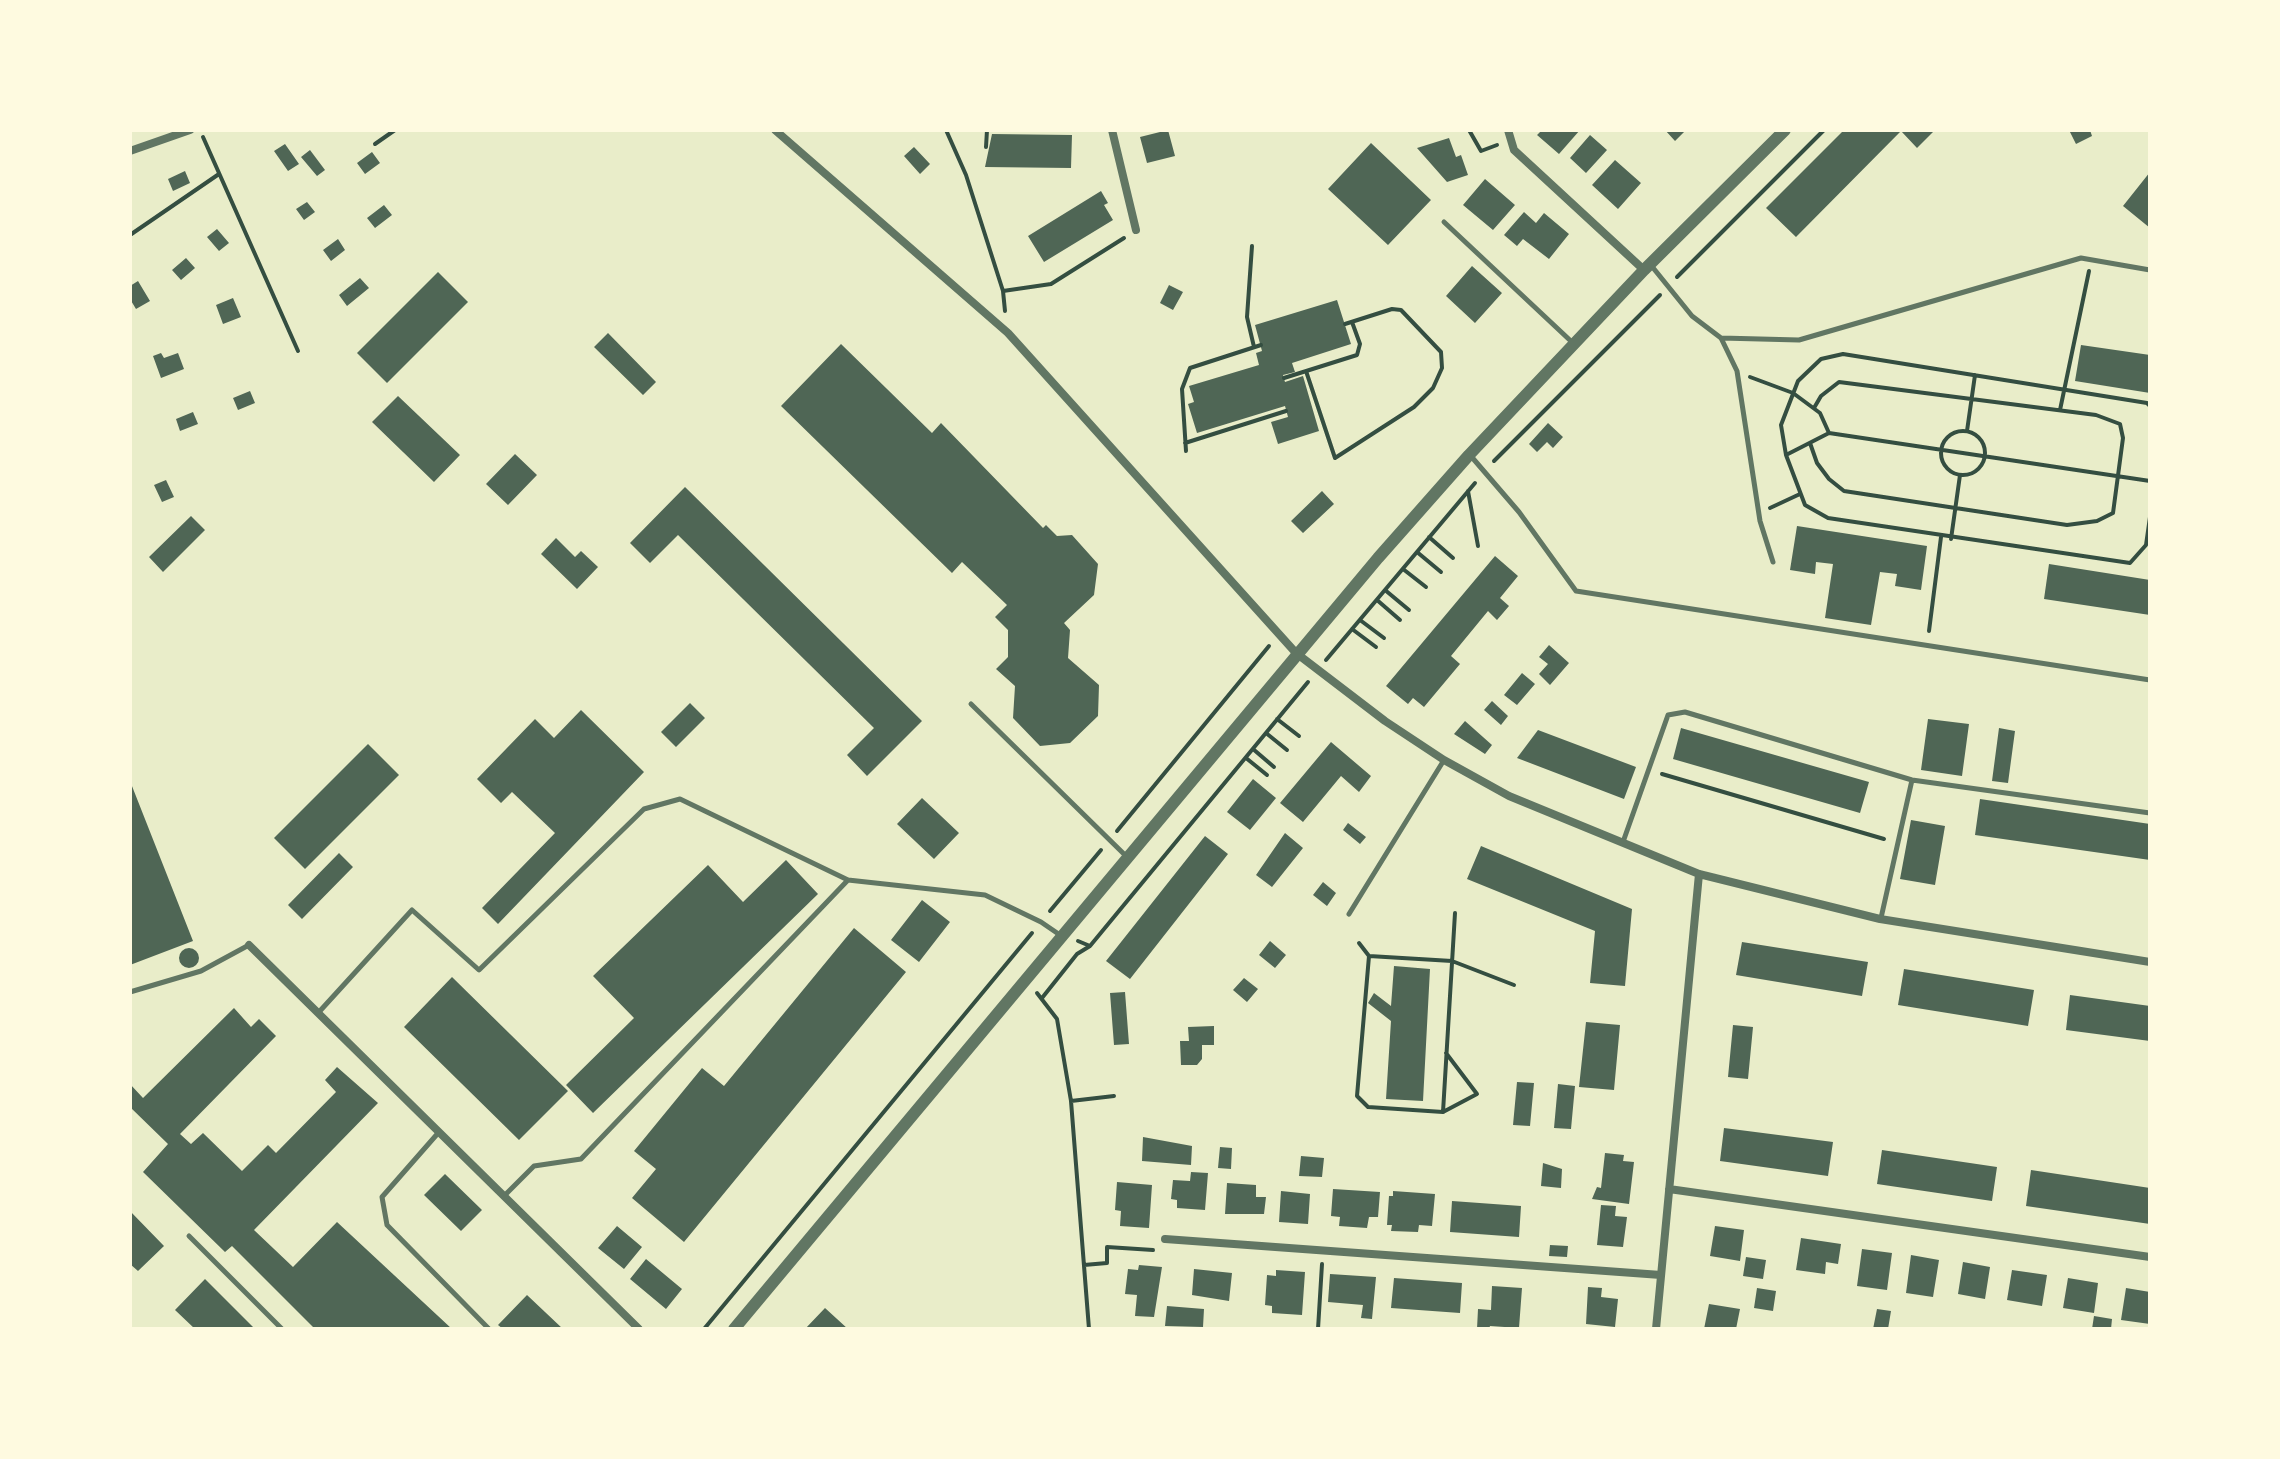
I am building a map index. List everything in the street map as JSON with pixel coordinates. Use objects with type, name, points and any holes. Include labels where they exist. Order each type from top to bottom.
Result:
[{"type":"street","points":[[130,151],[190,130]]},
{"type":"street","points":[[775,130],[1008,333],[1296,653],[1444,760],[1509,796],[1699,874],[1880,919],[2150,962]]},
{"type":"street","points":[[1112,130],[1136,230]]},
{"type":"street","points":[[1508,130],[1514,150],[1647,267]]},
{"type":"street","points":[[734,1329],[1296,653],[1469,455],[1647,267],[1785,130]]},
{"type":"street","points":[[1656,1329],[1699,874]]},
{"type":"street","points":[[249,945],[639,1329]]},
{"type":"street","points":[[1669,1189],[2150,1257]]},
{"type":"street","points":[[1165,1239],[1661,1275]]},
{"type":"lane","points":[[1444,222],[1574,344]]},
{"type":"lane","points":[[1721,338],[1799,340],[2081,258],[2150,270]]},
{"type":"lane","points":[[1647,267],[1692,316],[1721,338],[1737,371],[1758,514],[1773,562]]},
{"type":"lane","points":[[1469,455],[1519,512],[1576,591],[2150,680]]},
{"type":"lane","points":[[971,704],[1126,856]]},
{"type":"lane","points":[[1622,843],[1668,715],[1685,712],[1912,780],[2150,813]]},
{"type":"lane","points":[[1349,914],[1444,760]]},
{"type":"lane","points":[[1880,919],[1912,780]]},
{"type":"lane","points":[[318,1013],[412,910],[479,970],[644,809],[680,799],[848,880],[985,895],[1041,922],[1060,935]]},
{"type":"lane","points":[[504,1196],[534,1166],[581,1159],[848,880]]},
{"type":"lane","points":[[130,992],[201,971],[249,945]]},
{"type":"lane","points":[[439,1132],[382,1197],[387,1225],[489,1329]]},
{"type":"lane","points":[[189,1236],[282,1329]]},
{"type":"path","points":[[200,130],[298,351]]},
{"type":"path","points":[[375,144],[395,130]]},
{"type":"path","points":[[946,130],[966,175],[1003,291],[1008,333]]},
{"type":"path","points":[[986,147],[987,130]]},
{"type":"path","points":[[1469,130],[1481,151],[1511,141]]},
{"type":"path","points":[[1042,998],[1077,954],[1090,946],[1484,472],[1824,130]]},
{"type":"path","points":[[130,235],[219,174]]},
{"type":"path","points":[[1003,291],[1051,284],[1136,230]]},
{"type":"path","points":[[1252,246],[1247,317],[1254,347]]},
{"type":"path","points":[[2060,410],[2091,260]]},
{"type":"path","points":[[1306,371],[1335,458],[1414,407],[1433,388],[1442,368],[1441,352],[1401,310],[1392,309],[1345,324]]},
{"type":"path","points":[[1284,378],[1357,355],[1360,344],[1352,322]]},
{"type":"path","points":[[1186,451],[1182,389],[1190,368],[1261,345]]},
{"type":"path","points":[[2150,406],[2147,403],[1843,354],[1821,359],[1798,381],[1781,425],[1786,455],[1805,505],[1828,518],[1951,539],[2130,563],[2146,545],[2150,517]]},
{"type":"path","points":[[1737,371],[1793,393],[1820,413],[1829,433]]},
{"type":"path","points":[[1967,431],[1975,375]]},
{"type":"path","points":[[1810,443],[1817,463],[1829,479],[1844,491],[2067,525],[2097,521],[2113,513],[2123,438],[2120,424],[2096,415],[1839,382],[1821,396],[1814,408]]},
{"type":"path","points":[[1185,443],[1286,411]]},
{"type":"path","points":[[1967,431],[1977,435],[1984,444],[1986,456],[1977,471],[1960,475],[1945,466],[1941,449],[1946,439],[1955,432],[1967,431]]},
{"type":"path","points":[[1786,455],[1829,433],[2150,481]]},
{"type":"path","points":[[1951,539],[1960,475]]},
{"type":"path","points":[[1468,491],[1478,546]]},
{"type":"path","points":[[1758,514],[1800,494]]},
{"type":"path","points":[[1429,537],[1453,558]]},
{"type":"path","points":[[1927,645],[1941,537]]},
{"type":"path","points":[[1417,552],[1441,572]]},
{"type":"path","points":[[1403,569],[1426,587]]},
{"type":"path","points":[[1385,590],[1409,610]]},
{"type":"path","points":[[1377,600],[1400,620]]},
{"type":"path","points":[[1360,620],[1384,638]]},
{"type":"path","points":[[1352,629],[1376,647]]},
{"type":"path","points":[[704,1329],[1279,635]]},
{"type":"path","points":[[1277,719],[1299,736]]},
{"type":"path","points":[[1266,733],[1287,750]]},
{"type":"path","points":[[1253,749],[1274,767]]},
{"type":"path","points":[[1246,758],[1267,775]]},
{"type":"path","points":[[1648,770],[1897,843]]},
{"type":"path","points":[[1443,1112],[1455,913]]},
{"type":"path","points":[[1060,935],[1090,946]]},
{"type":"path","points":[[1359,943],[1369,956],[1357,1096],[1368,1107],[1443,1112],[1477,1094],[1446,1053]]},
{"type":"path","points":[[1369,956],[1452,961],[1514,985]]},
{"type":"path","points":[[1005,965],[1042,998],[1057,1019],[1071,1101],[1089,1329]]},
{"type":"path","points":[[1071,1101],[1114,1096]]},
{"type":"path","points":[[1084,1265],[1107,1263],[1107,1247],[1156,1250],[1165,1239]]},
{"type":"path","points":[[1318,1329],[1323,1251]]},
{"type":"building","points":[[1168,130],[1175,156],[1147,163],[1140,137]]},
{"type":"building","points":[[1542,130],[1580,130],[1559,154],[1537,135]]},
{"type":"building","points":[[1665,130],[1686,130],[1675,141]]},
{"type":"building","points":[[1844,130],[1935,130],[1917,148],[1901,131],[1796,237],[1766,208]]},
{"type":"building","points":[[2069,130],[2090,130],[2092,136],[2076,144]]},
{"type":"building","points":[[992,134],[1072,135],[1071,168],[985,167]]},
{"type":"building","points":[[1590,135],[1607,150],[1586,173],[1570,158]]},
{"type":"building","points":[[1449,138],[1456,157],[1461,155],[1468,175],[1447,182],[1417,148]]},
{"type":"building","points":[[1371,143],[1431,200],[1388,245],[1328,189]]},
{"type":"building","points":[[285,144],[299,164],[288,171],[274,151]]},
{"type":"building","points":[[914,147],[930,164],[920,174],[904,156]]},
{"type":"building","points":[[310,150],[325,170],[317,176],[301,157]]},
{"type":"building","points":[[372,152],[380,163],[365,174],[357,163]]},
{"type":"building","points":[[1615,160],[1641,183],[1618,209],[1592,185]]},
{"type":"building","points":[[185,171],[190,183],[173,191],[168,179]]},
{"type":"building","points":[[2150,172],[2150,228],[2123,206]]},
{"type":"building","points":[[1485,179],[1515,205],[1493,230],[1463,205]]},
{"type":"building","points":[[1101,191],[1108,203],[1104,205],[1113,220],[1044,262],[1028,236]]},
{"type":"building","points":[[307,202],[315,212],[304,220],[296,209]]},
{"type":"building","points":[[384,205],[392,215],[375,228],[367,218]]},
{"type":"building","points":[[1524,212],[1536,223],[1544,213],[1569,234],[1549,259],[1523,239],[1517,246],[1504,235]]},
{"type":"building","points":[[217,229],[229,243],[219,251],[207,237]]},
{"type":"building","points":[[338,239],[345,250],[331,261],[323,250]]},
{"type":"building","points":[[186,258],[195,268],[181,280],[172,270]]},
{"type":"building","points":[[1472,266],[1502,293],[1475,323],[1446,296]]},
{"type":"building","points":[[438,272],[468,302],[387,383],[357,353]]},
{"type":"building","points":[[360,278],[369,288],[347,306],[339,295]]},
{"type":"building","points":[[138,281],[150,301],[136,309],[130,299],[130,286]]},
{"type":"building","points":[[1169,285],[1183,292],[1173,310],[1160,303]]},
{"type":"building","points":[[233,298],[241,317],[223,324],[216,305]]},
{"type":"building","points":[[1337,300],[1351,344],[1292,363],[1295,372],[1283,375],[1285,382],[1303,376],[1319,431],[1278,444],[1271,422],[1288,417],[1285,406],[1197,433],[1188,404],[1194,402],[1189,386],[1259,365],[1256,353],[1262,351],[1255,325]]},
{"type":"building","points":[[608,333],[656,382],[643,395],[594,347]]},
{"type":"building","points":[[841,344],[932,433],[941,423],[1043,528],[1046,525],[1057,536],[1072,535],[1098,564],[1094,595],[1064,623],[1070,630],[1068,658],[1099,685],[1098,716],[1070,743],[1040,746],[1013,718],[1015,686],[996,669],[1008,657],[1008,630],[995,617],[1007,605],[962,562],[952,573],[781,406]]},
{"type":"building","points":[[2081,345],[2150,355],[2150,393],[2075,381]]},
{"type":"building","points":[[161,353],[164,358],[178,353],[184,369],[161,378],[153,356]]},
{"type":"building","points":[[250,391],[255,403],[238,410],[233,398]]},
{"type":"building","points":[[398,396],[460,455],[434,482],[372,422]]},
{"type":"building","points":[[193,412],[198,424],[180,431],[176,419]]},
{"type":"building","points":[[1548,423],[1563,437],[1553,448],[1547,442],[1537,452],[1529,444]]},
{"type":"building","points":[[515,454],[537,475],[508,505],[486,484]]},
{"type":"building","points":[[166,480],[174,497],[162,502],[154,485]]},
{"type":"building","points":[[685,487],[922,721],[867,776],[847,755],[874,728],[678,535],[650,563],[630,543]]},
{"type":"building","points":[[1322,491],[1334,504],[1303,533],[1291,521]]},
{"type":"building","points":[[191,516],[205,530],[163,572],[149,557]]},
{"type":"building","points":[[1797,526],[1927,546],[1921,590],[1895,586],[1897,574],[1880,572],[1871,625],[1825,618],[1833,564],[1816,562],[1815,574],[1790,570]]},
{"type":"building","points":[[556,538],[575,557],[581,551],[598,567],[577,589],[541,554]]},
{"type":"building","points":[[1495,556],[1518,576],[1500,598],[1509,606],[1497,620],[1488,611],[1451,656],[1460,664],[1424,707],[1413,698],[1408,704],[1386,686]]},
{"type":"building","points":[[2049,564],[2150,580],[2150,615],[2044,599]]},
{"type":"building","points":[[1549,645],[1569,663],[1550,685],[1539,674],[1548,664],[1539,657]]},
{"type":"building","points":[[1522,673],[1535,684],[1517,705],[1504,695]]},
{"type":"building","points":[[1492,701],[1508,716],[1501,725],[1484,710]]},
{"type":"building","points":[[690,703],[705,718],[676,747],[661,732]]},
{"type":"building","points":[[581,710],[644,772],[498,924],[482,908],[555,833],[512,792],[501,803],[477,779],[535,719],[554,738]]},
{"type":"building","points":[[1928,719],[1969,724],[1962,776],[1921,770]]},
{"type":"building","points":[[1465,721],[1492,745],[1485,754],[1454,734]]},
{"type":"building","points":[[1681,728],[1869,782],[1860,813],[1673,759]]},
{"type":"building","points":[[1999,728],[2015,731],[2008,783],[1992,781]]},
{"type":"building","points":[[1538,730],[1636,767],[1624,799],[1517,758]]},
{"type":"building","points":[[1331,742],[1371,776],[1359,792],[1341,776],[1303,822],[1280,803]]},
{"type":"building","points":[[368,744],[399,775],[305,869],[274,838]]},
{"type":"building","points":[[1253,779],[1276,798],[1250,830],[1227,812]]},
{"type":"building","points":[[130,781],[193,941],[130,965]]},
{"type":"building","points":[[922,798],[959,833],[934,859],[897,824]]},
{"type":"building","points":[[1980,799],[2150,824],[2150,860],[1975,835]]},
{"type":"building","points":[[1911,820],[1945,826],[1935,885],[1900,879]]},
{"type":"building","points":[[1348,823],[1366,837],[1360,844],[1343,830]]},
{"type":"building","points":[[1285,833],[1303,848],[1272,887],[1256,875]]},
{"type":"building","points":[[1205,836],[1228,854],[1130,979],[1106,961]]},
{"type":"building","points":[[1481,846],[1632,909],[1625,986],[1590,983],[1595,931],[1467,879]]},
{"type":"building","points":[[339,853],[353,867],[302,919],[288,905]]},
{"type":"building","points":[[786,860],[818,894],[593,1113],[566,1085],[634,1018],[593,976],[708,865],[743,902]]},
{"type":"building","points":[[1323,882],[1336,893],[1327,906],[1313,895]]},
{"type":"building","points":[[922,900],[950,922],[919,962],[891,940]]},
{"type":"building","points":[[854,928],[906,972],[684,1242],[632,1198],[656,1169],[634,1151],[702,1068],[724,1086]]},
{"type":"building","points":[[1270,941],[1286,955],[1275,968],[1259,955]]},
{"type":"building","points":[[1742,942],[1868,962],[1862,996],[1736,975]]},
{"type":"building","points":[[189,948],[196,951],[199,958],[196,965],[189,968],[182,965],[179,958],[182,951]]},
{"type":"building","points":[[1394,966],[1430,969],[1423,1101],[1386,1099],[1391,1021],[1368,1003],[1374,993],[1391,1006]]},
{"type":"building","points":[[1904,969],[2034,990],[2028,1026],[1898,1005]]},
{"type":"building","points":[[452,977],[568,1091],[519,1140],[404,1027]]},
{"type":"building","points":[[1244,978],[1258,989],[1247,1002],[1233,990]]},
{"type":"building","points":[[1125,992],[1129,1044],[1114,1045],[1110,993]]},
{"type":"building","points":[[2070,995],[2150,1006],[2150,1041],[2066,1030]]},
{"type":"building","points":[[234,1008],[251,1027],[259,1019],[276,1036],[180,1134],[191,1144],[203,1133],[242,1171],[268,1145],[276,1153],[336,1092],[325,1080],[337,1067],[378,1103],[254,1230],[293,1267],[337,1222],[452,1329],[315,1329],[232,1246],[225,1252],[143,1172],[168,1144],[130,1107],[130,1084],[143,1098]]},
{"type":"building","points":[[1586,1022],[1620,1025],[1614,1090],[1579,1087]]},
{"type":"building","points":[[1733,1025],[1753,1027],[1748,1079],[1728,1077]]},
{"type":"building","points":[[1214,1026],[1214,1045],[1202,1045],[1202,1059],[1197,1065],[1181,1065],[1180,1041],[1189,1041],[1188,1027]]},
{"type":"building","points":[[1517,1082],[1534,1083],[1530,1126],[1513,1125]]},
{"type":"building","points":[[1558,1084],[1575,1086],[1571,1129],[1554,1128]]},
{"type":"building","points":[[1724,1128],[1833,1142],[1828,1176],[1720,1161]]},
{"type":"building","points":[[1143,1137],[1192,1146],[1191,1165],[1142,1161]]},
{"type":"building","points":[[1220,1147],[1232,1148],[1231,1169],[1218,1168]]},
{"type":"building","points":[[1882,1150],[1997,1167],[1992,1201],[1877,1184]]},
{"type":"building","points":[[1605,1153],[1624,1155],[1623,1161],[1634,1162],[1629,1204],[1592,1199],[1597,1187],[1601,1188]]},
{"type":"building","points":[[1301,1156],[1324,1158],[1322,1177],[1299,1176]]},
{"type":"building","points":[[1543,1163],[1562,1169],[1561,1188],[1541,1186]]},
{"type":"building","points":[[2031,1170],[2150,1188],[2150,1224],[2026,1206]]},
{"type":"building","points":[[1191,1172],[1208,1173],[1205,1210],[1177,1208],[1177,1200],[1171,1199],[1173,1180],[1190,1181]]},
{"type":"building","points":[[445,1174],[482,1210],[461,1231],[424,1195]]},
{"type":"building","points":[[1117,1182],[1152,1185],[1149,1228],[1120,1226],[1121,1211],[1115,1210]]},
{"type":"building","points":[[1227,1183],[1256,1185],[1256,1197],[1266,1197],[1264,1214],[1225,1214]]},
{"type":"building","points":[[1333,1189],[1380,1192],[1378,1217],[1369,1217],[1367,1228],[1339,1226],[1340,1217],[1331,1216]]},
{"type":"building","points":[[1281,1191],[1310,1194],[1308,1224],[1279,1222]]},
{"type":"building","points":[[1393,1191],[1435,1194],[1432,1226],[1419,1225],[1418,1232],[1391,1231],[1392,1225],[1387,1225],[1389,1196],[1393,1196]]},
{"type":"building","points":[[1452,1201],[1521,1206],[1519,1237],[1450,1232]]},
{"type":"building","points":[[1601,1205],[1616,1206],[1615,1216],[1627,1217],[1623,1247],[1597,1245]]},
{"type":"building","points":[[130,1211],[164,1246],[138,1271],[130,1264]]},
{"type":"building","points":[[617,1226],[642,1247],[624,1269],[598,1248]]},
{"type":"building","points":[[1715,1226],[1744,1230],[1740,1261],[1710,1256]]},
{"type":"building","points":[[1801,1238],[1841,1244],[1838,1264],[1826,1262],[1825,1274],[1796,1270]]},
{"type":"building","points":[[1550,1245],[1568,1246],[1567,1257],[1549,1256]]},
{"type":"building","points":[[1862,1249],[1892,1253],[1887,1290],[1857,1286]]},
{"type":"building","points":[[1911,1255],[1939,1260],[1933,1297],[1906,1293]]},
{"type":"building","points":[[1746,1257],[1766,1260],[1763,1279],[1743,1276]]},
{"type":"building","points":[[646,1259],[682,1289],[666,1309],[630,1279]]},
{"type":"building","points":[[1963,1262],[1990,1267],[1985,1299],[1958,1294]]},
{"type":"building","points":[[1139,1265],[1162,1267],[1154,1317],[1135,1316],[1137,1295],[1125,1294],[1128,1269],[1138,1270]]},
{"type":"building","points":[[1194,1269],[1232,1273],[1229,1301],[1192,1295]]},
{"type":"building","points":[[1276,1270],[1305,1272],[1302,1315],[1272,1313],[1272,1306],[1265,1305],[1267,1275],[1276,1276]]},
{"type":"building","points":[[2012,1270],[2047,1275],[2042,1306],[2007,1300]]},
{"type":"building","points":[[1330,1274],[1376,1277],[1372,1319],[1361,1318],[1363,1305],[1328,1302]]},
{"type":"building","points":[[1394,1278],[1462,1283],[1460,1313],[1391,1308]]},
{"type":"building","points":[[2068,1278],[2098,1283],[2094,1313],[2063,1308]]},
{"type":"building","points":[[205,1279],[255,1329],[195,1329],[175,1310]]},
{"type":"building","points":[[1492,1286],[1522,1288],[1519,1328],[1490,1326],[1489,1329],[1477,1329],[1478,1309],[1491,1310]]},
{"type":"building","points":[[1588,1287],[1602,1288],[1601,1297],[1618,1299],[1615,1327],[1586,1324]]},
{"type":"building","points":[[1757,1288],[1776,1291],[1773,1311],[1754,1308]]},
{"type":"building","points":[[2126,1288],[2150,1292],[2150,1324],[2121,1320]]},
{"type":"building","points":[[527,1295],[563,1329],[503,1329],[498,1325]]},
{"type":"building","points":[[1709,1304],[1740,1309],[1736,1329],[1704,1329]]},
{"type":"building","points":[[1167,1306],[1204,1309],[1203,1327],[1165,1326]]},
{"type":"building","points":[[825,1308],[848,1329],[805,1329]]},
{"type":"building","points":[[1877,1309],[1891,1311],[1888,1329],[1873,1329]]},
{"type":"building","points":[[2094,1316],[2112,1319],[2111,1329],[2092,1329]]}]
